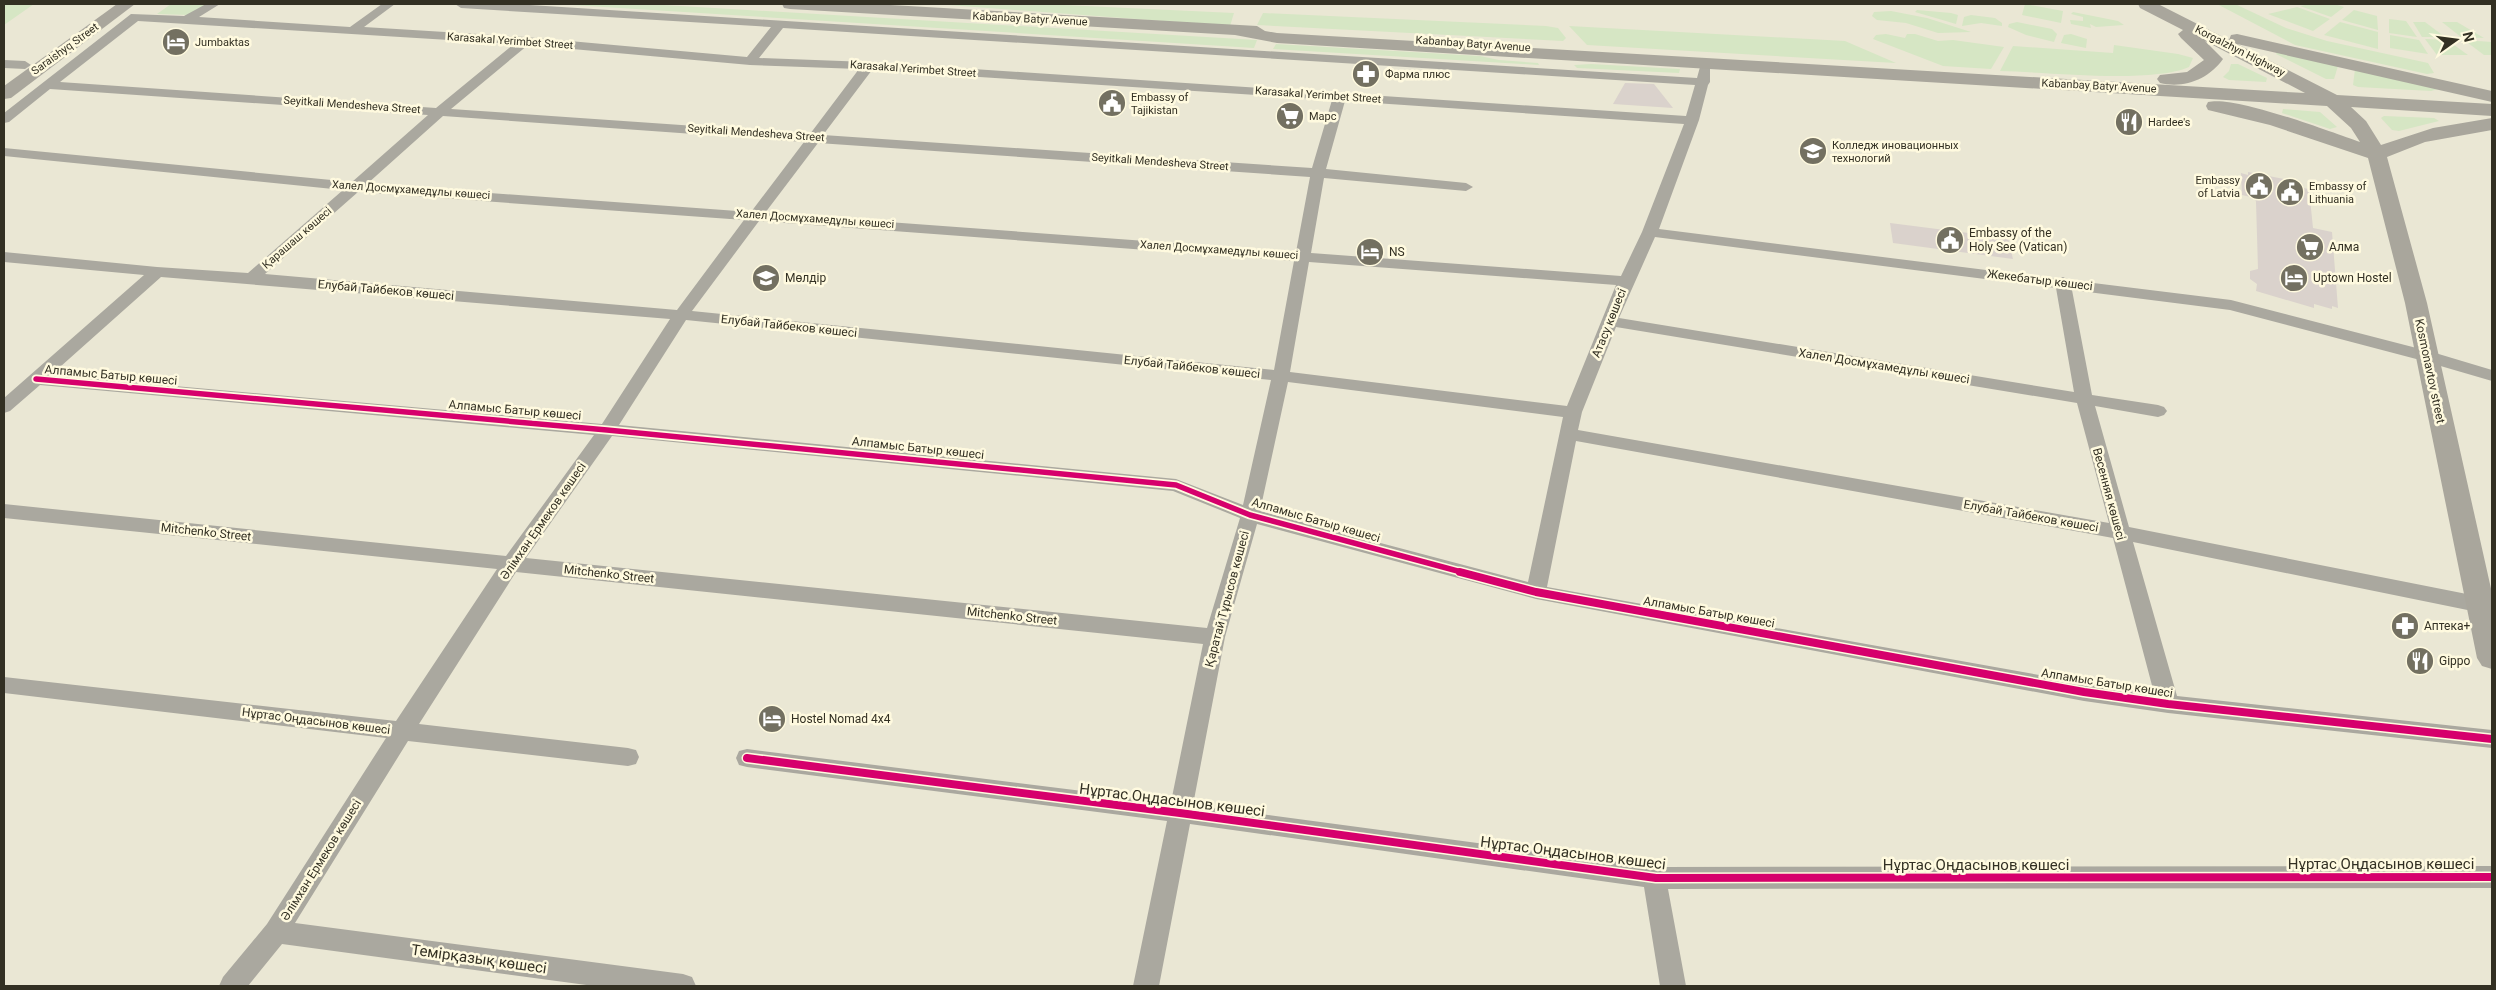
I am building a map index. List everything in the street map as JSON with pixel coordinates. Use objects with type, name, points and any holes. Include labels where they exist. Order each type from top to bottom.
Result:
[{"type":"main road","name":"Saraishyq Street","points":[[4,80],[110,4]]},
{"type":"main road","name":"Kabanbay Batyr Avenue","points":[[790,4],[1240,31],[1277,38],[2492,110]]},
{"type":"main road","name":"Korgalzhyn Highway","points":[[2148,5],[2332,100]]},
{"type":"main road","points":[[2123,88],[2201,74],[2208,69],[2214,60],[2192,38],[2148,5]]},
{"type":"main road","name":"Saraishyq Street","points":[[4,94],[131,10]]},
{"type":"main road","points":[[2204,33],[2492,96]]},
{"type":"main road","points":[[2123,88],[2238,110],[2297,127],[2377,155],[2397,145],[2431,135],[2492,124]]},
{"type":"main road","name":"Kosmonavtov street","points":[[2332,100],[2359,125],[2377,155],[2416,303],[2426,356],[2486,606],[2492,658]]},
{"type":"street","points":[[186,20],[214,4]]},
{"type":"street","points":[[354,29],[389,4]]},
{"type":"street","points":[[461,4],[1704,82]]},
{"type":"street","points":[[4,119],[46,85],[131,10]]},
{"type":"street","name":"Karasakal Yerimbet Street","points":[[131,10],[186,20],[525,41],[750,61],[868,66],[1692,120]]},
{"type":"street","points":[[750,61],[780,24]]},
{"type":"street","name":"Қарашаш көшесі","points":[[252,278],[441,111],[525,41]]},
{"type":"street","name":"Атасу көшесі","points":[[1536,592],[1573,412],[1626,281],[1650,232],[1692,120],[1704,82],[1706,63]]},
{"type":"street","points":[[4,64],[25,65]]},
{"type":"street","name":"Әлімхан Ермеков көшесі","points":[[232,986],[276,932],[402,731],[512,564],[607,430],[682,315],[868,66]]},
{"type":"street","name":"Seyitkali Mendesheva Street","points":[[46,85],[1318,173],[1466,187]]},
{"type":"street","name":"Қаратай Тұрысов көшесі","points":[[1146,986],[1215,637],[1250,515],[1281,376],[1318,173],[1340,97]]},
{"type":"street","name":"Халел Досмұхамедұлы көшесі","points":[[4,152],[355,187],[755,215],[1626,281]]},
{"type":"street","name":"Жекебатыр көшесі","points":[[1650,232],[2063,282],[2231,305],[2426,356],[2492,376]]},
{"type":"street","name":"Елубай Тайбеков көшесі","points":[[4,257],[157,272],[252,278],[682,315],[1281,376],[1573,412]]},
{"type":"street","points":[[4,407],[157,272]]},
{"type":"street","name":"Весенняя көшесі","points":[[2063,282],[2084,398],[2119,532],[2168,704]]},
{"type":"street","name":"Халел Досмұхамедұлы көшесі","points":[[1609,321],[2158,411]]},
{"type":"street","name":"Алпамыс Батыр көшесі","points":[[36,379],[607,430],[1176,485],[1250,515],[1536,592],[2084,692],[2168,704],[2492,739]]},
{"type":"street","name":"Елубай Тайбеков көшесі","points":[[1568,434],[2119,532],[2486,606]]},
{"type":"street","name":"Mitchenko Street","points":[[4,510],[1215,637]]},
{"type":"street","name":"Нұртас Оңдасынов көшесі","points":[[4,685],[628,757]]},
{"type":"street","name":"Нұртас Оңдасынов көшесі","points":[[747,758],[1655,874],[2492,877]]},
{"type":"street","points":[[1655,874],[1673,986]]},
{"type":"street","name":"Темірқазық көшесі","points":[[276,932],[683,986]]},
{"type":"green space","points":[[4,4],[34,4],[4,25]]},
{"type":"green space","points":[[171,4],[207,4],[189,15],[157,14]]},
{"type":"green space","points":[[647,4],[1257,40],[1254,48],[572,5]]},
{"type":"green space","points":[[935,4],[1043,4],[1234,13],[1230,26]]},
{"type":"green space","points":[[2025,4],[2063,11],[2061,23],[2022,15]]},
{"type":"green space","points":[[2217,4],[2235,4],[2286,28],[2327,41],[2428,63],[2434,73],[2427,74],[2295,45]]},
{"type":"green space","points":[[2334,4],[2344,7],[2331,17],[2300,6]]},
{"type":"green space","points":[[2297,7],[2330,19],[2313,31],[2268,14]]},
{"type":"green space","points":[[1917,10],[1958,15],[1956,24],[1915,12]]},
{"type":"green space","points":[[2354,10],[2377,16],[2378,30],[2342,20]]},
{"type":"green space","points":[[1891,11],[1927,18],[1971,32],[1938,33],[1906,23],[1877,20],[1872,16],[1874,12]]},
{"type":"green space","points":[[2073,12],[2118,21],[2124,25],[2096,27],[2090,24],[2091,28],[2071,24],[2070,20],[2083,21],[2083,17],[2071,14]]},
{"type":"green space","points":[[1263,13],[1546,26],[1558,28],[1566,38],[1563,41],[1257,25]]},
{"type":"green space","points":[[1971,15],[1995,18],[2002,23],[2002,26],[1981,23],[1962,26],[1964,17]]},
{"type":"green space","points":[[2389,19],[2406,21],[2417,37],[2389,33]]},
{"type":"green space","points":[[2017,22],[2052,29],[2057,34],[2054,42],[2026,35],[2008,27],[2009,24]]},
{"type":"green space","points":[[2340,22],[2378,32],[2378,49],[2324,35]]},
{"type":"green space","points":[[2413,22],[2425,22],[2445,37],[2422,37]]},
{"type":"green space","points":[[2442,22],[2457,22],[2484,38],[2461,37]]},
{"type":"green space","points":[[1569,26],[1845,41],[1896,63],[1587,45]]},
{"type":"green space","points":[[1886,34],[1905,38],[1907,34],[1915,34],[1938,41],[1953,40],[2004,47],[1991,69],[1943,66],[1873,39],[1876,35]]},
{"type":"green space","points":[[2071,34],[2087,39],[2086,48],[2061,43],[2064,35]]},
{"type":"green space","points":[[2390,35],[2419,40],[2428,54],[2390,48]]},
{"type":"green space","points":[[2425,39],[2447,40],[2468,55],[2437,55]]},
{"type":"green space","points":[[2464,40],[2492,42],[2492,55],[2484,55]]},
{"type":"green space","points":[[1276,44],[1480,56],[1499,60],[1538,63],[1539,65],[1273,49]]},
{"type":"green space","points":[[2114,45],[2178,54],[2193,58],[2189,67],[2150,75],[2098,76],[2000,71],[2013,46],[2113,53]]},
{"type":"green space","points":[[2278,51],[2338,66],[2334,79],[2326,79],[2276,54]]},
{"type":"green space","points":[[1591,64],[1680,69],[1679,73],[1577,68],[1574,65]]},
{"type":"green space","points":[[2231,64],[2238,64],[2267,78],[2266,82],[2229,80],[2223,77],[2229,71]]},
{"type":"green space","points":[[2355,69],[2438,89],[2431,91],[2358,87],[2353,85]]},
{"type":"green space","points":[[2283,109],[2320,112],[2337,127],[2330,129],[2282,113]]},
{"type":"green space","points":[[2384,116],[2434,118],[2439,121],[2399,131],[2392,130],[2381,118]]},
{"type":"building","points":[[1625,83],[1654,84],[1673,108],[1613,104]]},
{"type":"building","points":[[2248,172],[2284,179],[2284,181],[2302,185],[2303,188],[2309,189],[2313,228],[2332,232],[2338,308],[2332,306],[2332,309],[2314,304],[2314,308],[2256,291],[2257,284],[2250,279],[2250,271],[2258,269],[2256,202],[2255,198],[2242,195],[2241,173],[2248,175]]},
{"type":"building","name":"Embassy of the Holy See (Vatican)","points":[[1890,223],[2008,238],[2013,259],[1893,243]]},
{"type":"cycle path","points":[[36,379],[607,430],[1176,485],[1250,515],[1536,592],[2084,692],[2168,704],[2492,739]]},
{"type":"cycle path","points":[[747,758],[1180,813],[1656,878],[2492,877]]},
{"type":"place","name":"Jumbaktas","points":[[176,42]]},
{"type":"place","name":"Фарма плюс","points":[[1366,74]]},
{"type":"place","name":"Embassy of Tajikistan","points":[[1112,103]]},
{"type":"place","name":"Марс","points":[[1290,116]]},
{"type":"place","name":"Hardee's","points":[[2129,122]]},
{"type":"place","name":"Колледж иновационных технологий","points":[[1813,151]]},
{"type":"place","name":"Embassy of Latvia","points":[[2259,186]]},
{"type":"place","name":"Embassy of Lithuania","points":[[2290,192]]},
{"type":"place","name":"Embassy of the Holy See (Vatican)","points":[[1950,240]]},
{"type":"place","name":"Алма","points":[[2310,247]]},
{"type":"place","name":"NS","points":[[1370,252]]},
{"type":"place","name":"Мөлдір","points":[[766,278]]},
{"type":"place","name":"Uptown Hostel","points":[[2294,278]]},
{"type":"place","name":"Аптека+","points":[[2405,626]]},
{"type":"place","name":"Gippo","points":[[2420,661]]},
{"type":"place","name":"Hostel Nomad 4x4","points":[[772,719]]}]
